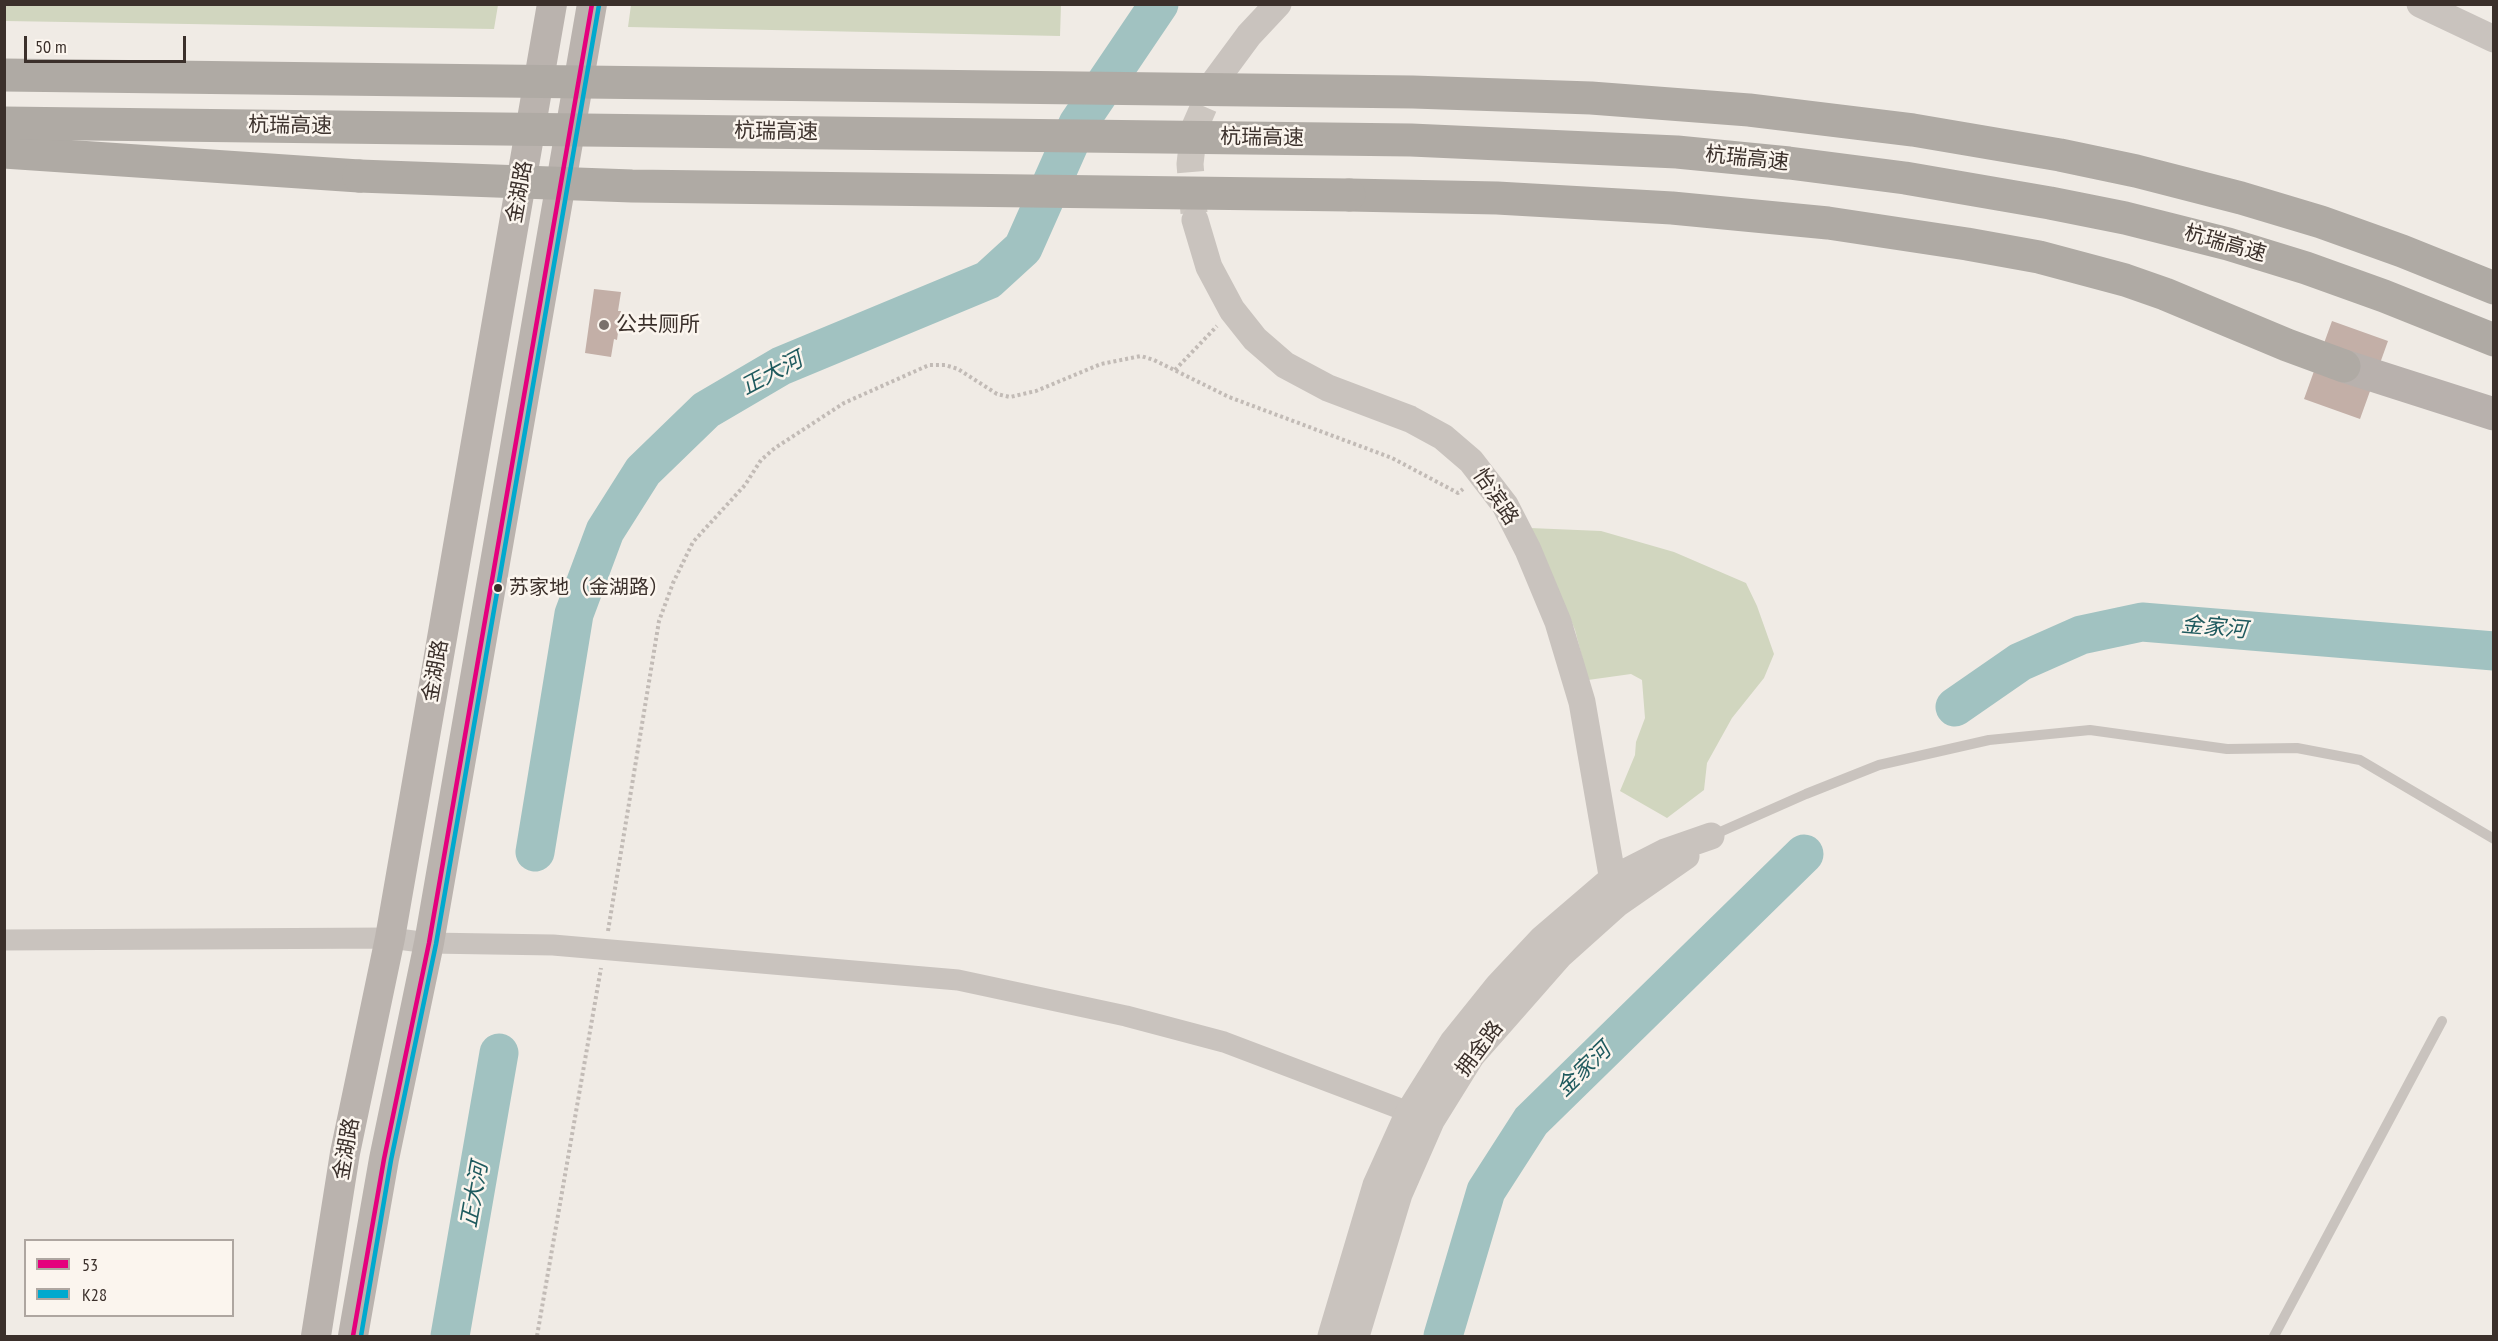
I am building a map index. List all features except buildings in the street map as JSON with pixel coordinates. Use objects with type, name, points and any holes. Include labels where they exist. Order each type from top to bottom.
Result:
[{"type":"highway","points":[[4,75],[1413,92],[1580,98],[1738,109],[1913,130],[2060,155],[2146,174],[2241,198],[2330,225],[2402,250],[2493,288]]},
{"type":"highway","name":"杭瑞高速","points":[[4,123],[1412,140],[1588,147],[1710,155],[1905,178],[2125,218],[2228,244],[2315,271],[2493,340]]},
{"type":"highway","points":[[4,152],[238,169],[525,183],[1497,198],[1672,208],[1828,223],[2039,257],[2125,280],[2165,294],[2344,366]]},
{"type":"main road","name":"金湖路","points":[[316,1336],[345,1153],[390,938],[552,4]]},
{"type":"main road","name":"金湖路","points":[[353,1336],[384,1159],[429,943],[592,4]]},
{"type":"main road","points":[[2344,366],[2493,414]]},
{"type":"street","points":[[1215,81],[1250,35],[1278,4]]},
{"type":"street","points":[[2420,4],[2493,39]]},
{"type":"street","name":"怡滨路","points":[[1195,220],[1209,267],[1232,310],[1255,339],[1285,365],[1328,388],[1418,423],[1443,437],[1471,460],[1505,505],[1528,550],[1558,622],[1582,702],[1615,891]]},
{"type":"street","points":[[1331,1336],[1376,1185],[1420,1116],[1453,1042],[1498,987],[1542,939],[1615,891],[1665,852],[1711,836]]},
{"type":"street","points":[[4,940],[390,938],[429,943],[553,945],[958,980],[1126,1016],[1224,1042],[1420,1116]]},
{"type":"street","points":[[1356,1336],[1420,1116]]},
{"type":"lane","points":[[1711,836],[1879,765],[1989,740],[2090,730],[2227,749],[2296,748],[2360,760],[2493,839]]},
{"type":"lane","points":[[2274,1336],[2442,1021]]},
{"type":"path","points":[[1175,370],[1232,310]]},
{"type":"path","points":[[537,1336],[660,621],[673,583],[693,542],[745,485],[761,460],[844,403],[929,365],[945,365],[958,369],[997,393],[1010,397],[1036,391],[1101,364],[1141,356],[1154,360],[1229,397],[1392,458],[1458,493],[1482,475]]},
{"type":"green space","points":[[5,4],[498,5],[494,29],[5,21]]},
{"type":"green space","points":[[631,5],[1061,5],[1060,36],[628,27]]},
{"type":"green space","points":[[1530,528],[1601,531],[1674,552],[1746,583],[1757,606],[1774,654],[1764,678],[1732,718],[1707,763],[1704,790],[1667,818],[1620,791],[1635,755],[1636,742],[1645,718],[1642,680],[1631,674],[1588,680],[1575,630]]},
{"type":"waterway","name":"正大河","points":[[535,852],[574,614],[605,531],[643,471],[706,410],[781,366],[988,280],[1023,248],[1078,124],[1159,4]]},
{"type":"waterway","name":"金家河","points":[[1955,707],[2020,662],[2081,635],[2142,622],[2494,651]]},
{"type":"waterway","name":"金家河","points":[[1443,1336],[1486,1191],[1531,1121],[1804,854]]},
{"type":"waterway","name":"正大河","points":[[450,1336],[499,1053]]},
{"type":"tunnel","points":[[1194,213],[1190,164],[1194,129],[1215,81]]},
{"type":"transit line","name":"53","points":[[353,1336],[384,1159],[429,943],[592,4]]},
{"type":"transit line","name":"K28","points":[[361,1336],[391,1160],[436,944],[599,5]]},
{"type":"place","name":"公共厕所","points":[[604,325]]},
{"type":"place","name":"苏家地（金湖路）","points":[[498,588]]}]
